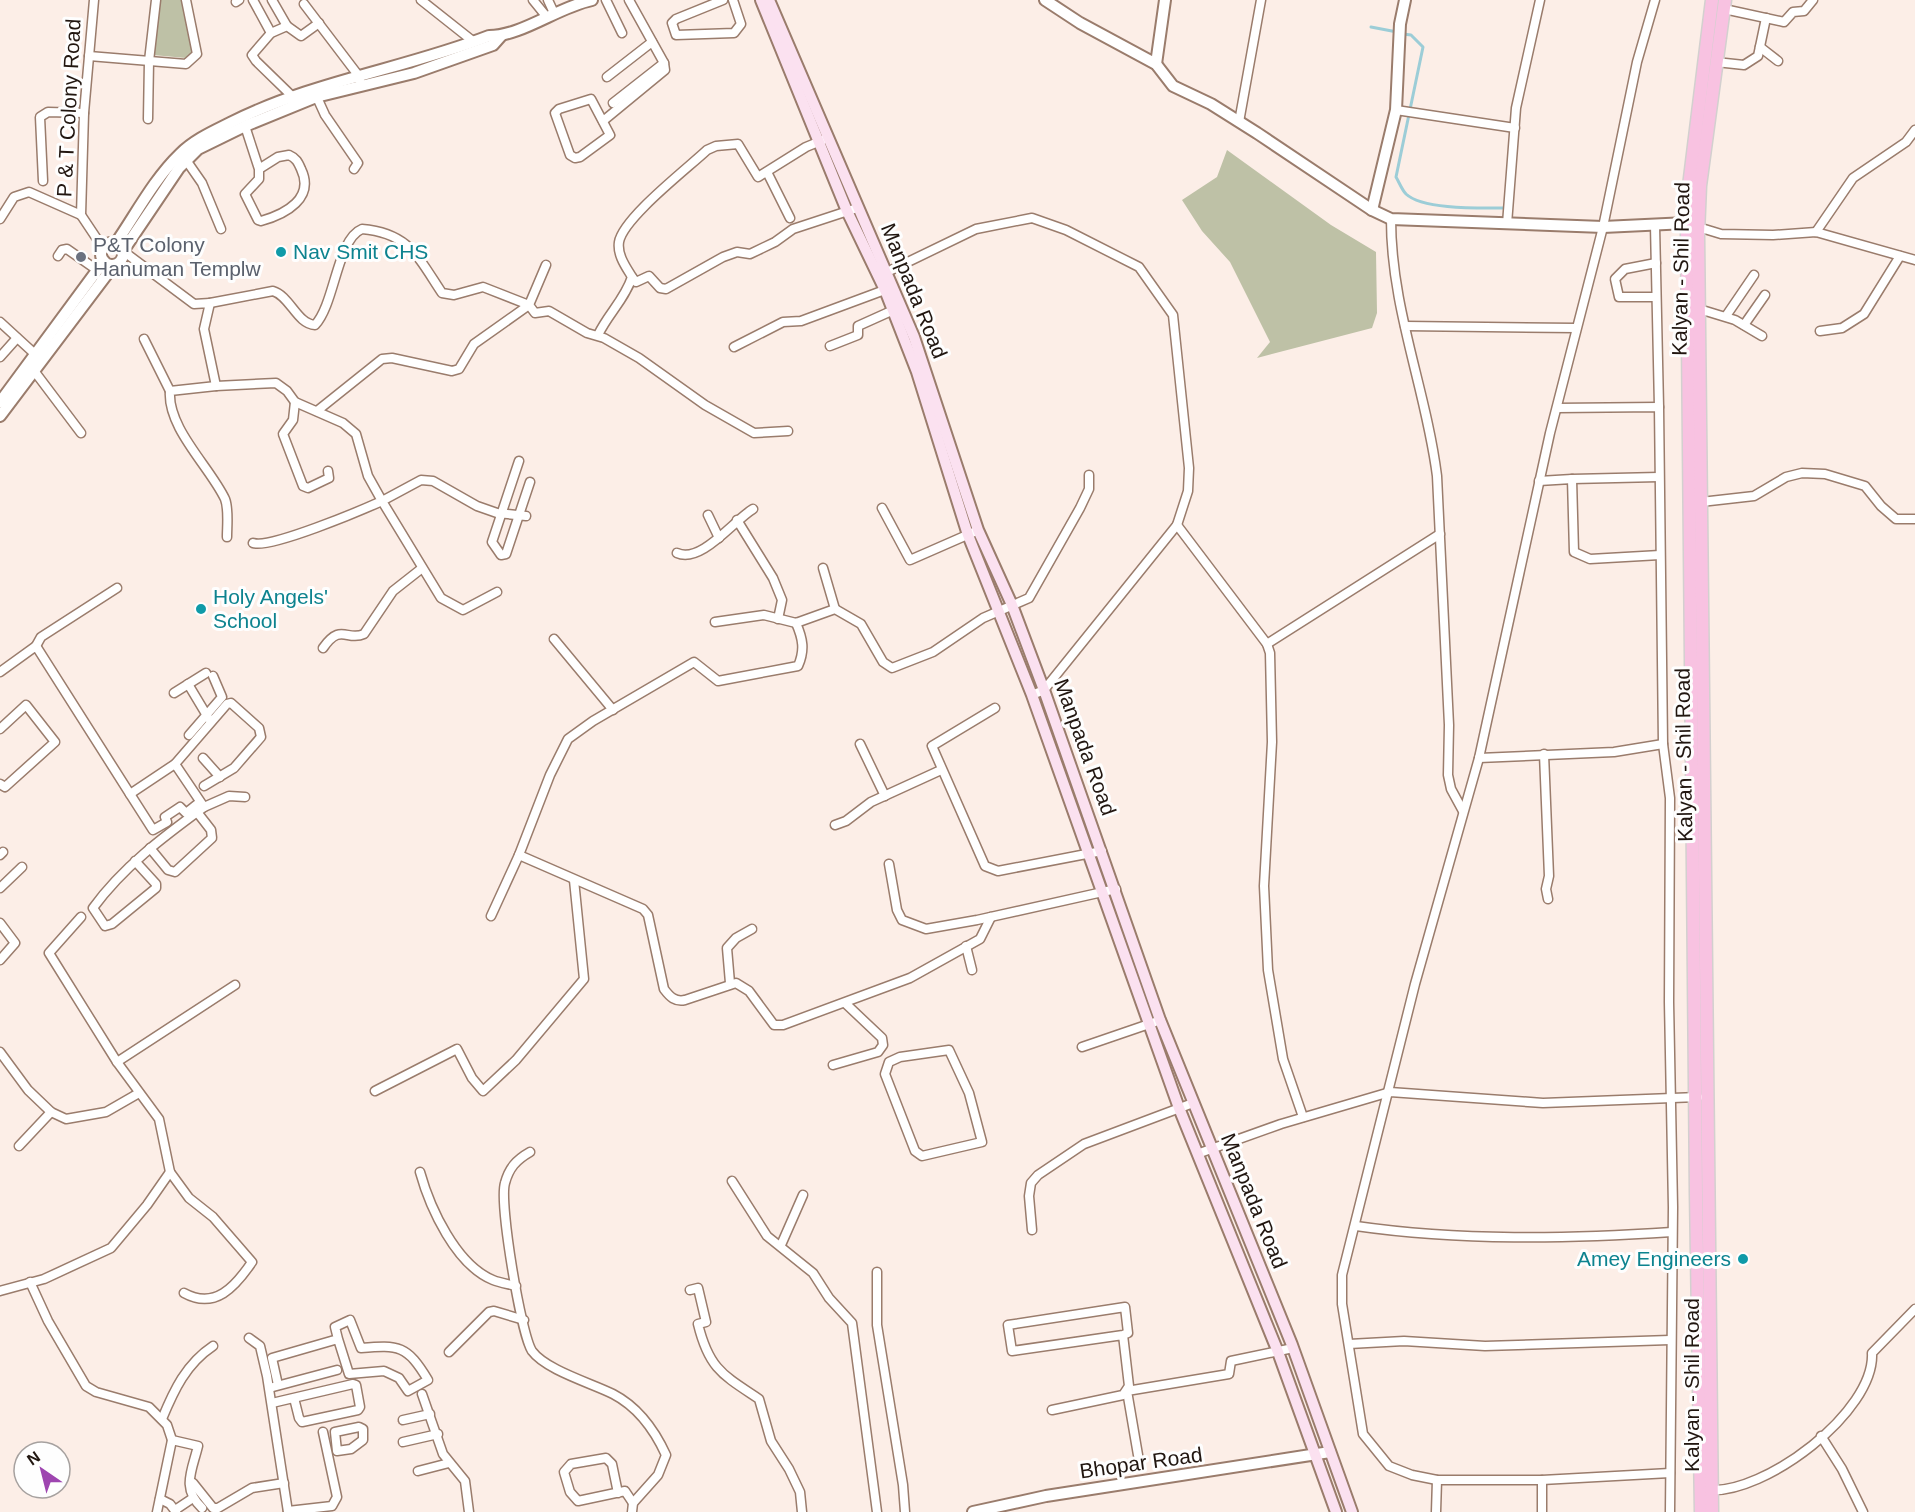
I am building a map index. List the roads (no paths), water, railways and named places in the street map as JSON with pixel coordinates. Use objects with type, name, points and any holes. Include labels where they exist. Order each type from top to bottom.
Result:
[{"type":"main road","name":"Kalyan - Shil Road","points":[[1701,1097],[1699,309],[1689,186],[1712,0]]},
{"type":"main road","name":"Manpada Road","points":[[765,2],[852,209],[889,289],[921,371],[1000,610],[1090,855],[1148,1024],[1197,1155],[1278,1352],[1336,1512]]},
{"type":"main road","name":"Kalyan - Shil Road","points":[[1712,1512],[1707,1490],[1701,1097],[1693,225],[1724,5]]},
{"type":"main road","name":"Manpada Road","points":[[973,532],[1012,605],[1116,889],[1160,1020],[1293,1348],[1352,1512]]},
{"type":"main road","name":"Kalyan - Shil Road","points":[[1701,1512],[1707,1490]]},
{"type":"street","name":"P & T Colony Road","points":[[94,0],[84,113],[81,214],[103,248]]},
{"type":"street","points":[[148,119],[149,61],[156,0]]},
{"type":"street","points":[[89,56],[186,64],[197,54],[186,0]]},
{"type":"street","points":[[267,0],[255,3],[271,33]]},
{"type":"street","points":[[272,0],[287,26],[301,36],[319,23]]},
{"type":"street","points":[[421,0],[474,42]]},
{"type":"street","points":[[533,0],[550,14]]},
{"type":"street","points":[[548,0],[550,14]]},
{"type":"street","points":[[0,416],[97,270],[109,263],[120,261],[119,247],[181,153],[212,132],[295,100],[410,64],[489,36],[501,36],[550,14],[592,0]]},
{"type":"street","points":[[606,0],[622,33]]},
{"type":"street","points":[[603,121],[661,75],[664,70],[664,63],[629,0]]},
{"type":"street","points":[[723,0],[676,19],[672,23],[676,35],[734,33],[741,24],[733,0]]},
{"type":"street","points":[[1045,0],[1080,23],[1156,64],[1173,86],[1239,122],[1372,210],[1391,219],[1603,227],[1693,225],[1721,234],[1773,235],[1816,231],[1915,260]]},
{"type":"street","points":[[1156,64],[1165,0]]},
{"type":"street","points":[[1239,122],[1261,0]]},
{"type":"street","points":[[1372,210],[1395,110],[1399,33],[1404,0]]},
{"type":"street","points":[[1507,224],[1516,108],[1540,0]]},
{"type":"street","points":[[1655,0],[1637,62],[1603,227],[1539,481],[1479,758],[1462,811],[1415,984],[1390,1092],[1342,1275],[1342,1304],[1363,1434],[1389,1466],[1412,1475],[1437,1480],[1542,1480],[1670,1473]]},
{"type":"street","points":[[1724,5],[1784,22],[1793,12],[1804,11],[1813,0]]},
{"type":"street","points":[[304,4],[359,80]]},
{"type":"street","points":[[1716,62],[1744,65],[1758,56],[1766,18]]},
{"type":"street","points":[[287,26],[271,33],[253,52],[253,58],[295,100]]},
{"type":"street","points":[[359,80],[414,73],[493,45],[501,36]]},
{"type":"street","points":[[607,77],[652,42]]},
{"type":"street","points":[[1760,47],[1778,61]]},
{"type":"street","points":[[613,103],[664,63]]},
{"type":"street","points":[[315,93],[358,163],[354,169]]},
{"type":"street","points":[[591,99],[603,121],[609,134],[608,138],[575,158],[570,155],[555,113],[559,109],[591,99]]},
{"type":"street","points":[[119,247],[186,160],[198,150],[295,100]]},
{"type":"street","points":[[1395,110],[1515,128]]},
{"type":"street","points":[[43,181],[40,117],[48,112],[84,113]]},
{"type":"street","points":[[245,126],[259,169],[259,179],[245,194],[258,220],[261,221],[296,203],[305,192],[307,180],[297,160],[289,155],[278,157],[259,169]]},
{"type":"street","points":[[1816,231],[1853,178],[1906,142],[1915,130]]},
{"type":"street","points":[[823,140],[760,176],[756,175],[738,144],[707,150],[642,208],[623,232],[619,243],[621,258],[636,282],[649,276],[660,288],[666,288],[723,257],[737,252],[750,254],[775,242],[793,229],[852,209]]},
{"type":"street","points":[[186,160],[202,183],[221,229]]},
{"type":"street","points":[[767,172],[790,218]]},
{"type":"street","points":[[0,219],[14,197],[29,192],[81,214]]},
{"type":"street","points":[[883,275],[976,229],[1032,218],[1076,234],[1139,267],[1173,315],[1189,468],[1188,491],[1177,525],[1044,690],[1032,695]]},
{"type":"street","points":[[1391,219],[1391,260],[1432,437],[1440,534],[1449,725],[1448,775],[1451,789],[1462,811]]},
{"type":"street","points":[[1655,225],[1664,744],[1670,798],[1672,1232],[1670,1512]]},
{"type":"street","points":[[109,263],[103,248],[108,243],[119,247],[194,304],[273,291],[281,294],[305,321],[315,325],[333,288],[349,239],[362,229],[380,230],[409,244],[442,293],[454,295],[483,287],[529,305],[535,313],[549,311],[587,333],[598,334],[639,358],[705,405],[754,433],[788,431]]},
{"type":"street","points":[[58,256],[62,250],[67,249],[97,270]]},
{"type":"street","points":[[1820,331],[1842,328],[1864,314],[1900,256]]},
{"type":"street","points":[[0,402],[35,364],[109,263]]},
{"type":"street","points":[[1656,263],[1625,269],[1615,279],[1618,297],[1656,297]]},
{"type":"street","points":[[316,411],[382,359],[392,358],[452,371],[459,369],[474,344],[529,305],[546,265]]},
{"type":"street","points":[[1726,316],[1754,275]]},
{"type":"street","points":[[598,334],[608,314],[623,299],[632,277]]},
{"type":"street","points":[[734,346],[783,322],[801,321],[889,289]]},
{"type":"street","points":[[1744,325],[1765,295]]},
{"type":"street","points":[[210,303],[204,329],[216,386]]},
{"type":"street","points":[[830,346],[858,334],[858,326],[897,308]]},
{"type":"street","points":[[1699,309],[1726,316],[1762,336]]},
{"type":"street","points":[[0,322],[17,338],[81,434]]},
{"type":"street","points":[[1405,326],[1576,328]]},
{"type":"street","points":[[0,357],[17,338]]},
{"type":"street","points":[[144,339],[170,391],[169,402],[177,420],[226,501],[227,537]]},
{"type":"street","points":[[170,391],[276,383],[295,402],[343,423],[356,434],[368,476],[441,598],[463,610],[497,592]]},
{"type":"street","points":[[295,402],[293,420],[283,434],[303,486],[308,488],[329,478],[328,471]]},
{"type":"street","points":[[1557,408],[1659,407]]},
{"type":"street","points":[[519,461],[492,542],[496,551],[504,556],[522,516],[530,482]]},
{"type":"street","points":[[1701,502],[1754,496],[1786,477],[1802,473],[1825,474],[1865,486],[1881,506],[1896,519],[1915,519]]},
{"type":"street","points":[[823,568],[835,609],[861,624],[883,662],[892,668],[933,652],[1000,610],[1029,598],[1080,508],[1089,489],[1089,475]]},
{"type":"street","points":[[1539,481],[1572,478],[1659,477]]},
{"type":"street","points":[[1572,478],[1574,552],[1590,559],[1660,555]]},
{"type":"street","points":[[254,543],[269,543],[348,516],[421,480],[433,481],[477,506],[501,514],[522,516]]},
{"type":"street","points":[[882,508],[910,560],[973,532]]},
{"type":"street","points":[[677,553],[688,556],[696,553],[719,538],[737,520],[753,509]]},
{"type":"street","points":[[708,515],[719,538]]},
{"type":"street","points":[[737,520],[773,578],[782,600],[778,619]]},
{"type":"street","points":[[1177,525],[1267,644],[1270,653],[1272,742],[1264,886],[1268,970],[1283,1059],[1303,1117]]},
{"type":"street","points":[[1267,644],[1440,534]]},
{"type":"street","points":[[322,648],[328,640],[342,633],[359,636],[364,634],[393,591],[422,568]]},
{"type":"street","points":[[0,672],[36,646],[41,637],[117,588]]},
{"type":"street","points":[[715,622],[764,615],[796,623],[835,609]]},
{"type":"street","points":[[491,916],[519,855],[560,751],[568,739],[694,662],[718,681],[798,666],[804,653],[796,623]]},
{"type":"street","points":[[554,639],[613,710]]},
{"type":"street","points":[[36,646],[153,830],[167,822],[165,817],[180,807],[188,812],[195,807],[196,802],[173,766]]},
{"type":"street","points":[[130,794],[173,766],[209,719],[223,695],[209,674],[174,693]]},
{"type":"street","points":[[188,684],[209,719]]},
{"type":"street","points":[[189,735],[230,703],[261,731],[261,736],[238,764],[204,786]]},
{"type":"street","points":[[0,729],[26,705],[55,742],[5,787],[0,784]]},
{"type":"street","points":[[995,708],[933,743],[941,770],[981,860],[990,869],[998,870],[1102,852]]},
{"type":"street","points":[[860,744],[885,796]]},
{"type":"street","points":[[1479,758],[1614,752],[1664,744]]},
{"type":"street","points":[[1544,754],[1548,899]]},
{"type":"street","points":[[203,758],[220,777]]},
{"type":"street","points":[[150,848],[168,870],[175,872],[212,838],[211,830],[173,766]]},
{"type":"street","points":[[835,825],[846,821],[871,802],[941,770]]},
{"type":"street","points":[[135,861],[156,884],[156,888],[112,924],[105,926],[93,908],[110,885],[135,861],[200,810],[229,796],[245,796]]},
{"type":"street","points":[[519,855],[643,909],[648,915],[664,989],[670,997],[679,1001],[730,984],[742,985],[774,1025],[783,1025],[910,978],[980,939],[991,917]]},
{"type":"street","points":[[889,864],[897,910],[902,920],[926,928],[991,917],[1116,889]]},
{"type":"street","points":[[0,888],[22,867]]},
{"type":"street","points":[[375,1091],[457,1049],[472,1078],[483,1092],[516,1059],[584,979],[574,880]]},
{"type":"street","points":[[81,917],[49,953],[117,1062],[159,1119],[170,1172],[189,1198],[213,1217],[252,1262],[232,1288],[214,1298],[197,1300],[184,1293]]},
{"type":"street","points":[[0,923],[15,943],[0,960]]},
{"type":"street","points":[[730,984],[727,948],[736,938],[752,930]]},
{"type":"street","points":[[966,946],[972,970]]},
{"type":"street","points":[[117,1062],[235,985]]},
{"type":"street","points":[[833,1065],[878,1052],[884,1041],[844,1003]]},
{"type":"street","points":[[1082,1047],[1160,1020]]},
{"type":"street","points":[[949,1050],[969,1093],[982,1142],[922,1155],[915,1151],[885,1074],[889,1062],[900,1057],[949,1050]]},
{"type":"street","points":[[0,1052],[27,1090],[51,1112],[66,1119],[106,1112],[139,1093]]},
{"type":"street","points":[[1197,1155],[1210,1148],[1303,1117],[1390,1092],[1543,1103],[1701,1097]]},
{"type":"street","points":[[1032,1230],[1029,1196],[1031,1183],[1038,1175],[1084,1144],[1193,1102]]},
{"type":"street","points":[[19,1146],[51,1112]]},
{"type":"street","points":[[530,1152],[512,1166],[504,1185],[504,1202],[516,1286],[532,1351],[557,1369],[615,1395],[655,1431],[666,1455],[658,1476],[632,1508],[625,1491],[618,1493],[578,1502],[570,1492],[564,1472],[571,1464],[606,1458],[612,1464],[618,1493]]},
{"type":"street","points":[[0,1291],[53,1275],[111,1248],[147,1205],[170,1172]]},
{"type":"street","points":[[420,1172],[431,1208],[462,1255],[476,1270],[493,1280],[516,1286]]},
{"type":"street","points":[[732,1181],[767,1236],[813,1273],[829,1298],[852,1323],[878,1512]]},
{"type":"street","points":[[781,1245],[803,1195]]},
{"type":"street","points":[[1356,1226],[1413,1234],[1523,1237],[1672,1232]]},
{"type":"street","points":[[878,1272],[878,1325],[903,1485],[905,1512]]},
{"type":"street","points":[[30,1282],[48,1321],[86,1386],[96,1392],[149,1407],[162,1419],[172,1440],[157,1512]]},
{"type":"street","points":[[690,1290],[698,1288],[706,1322],[698,1324],[704,1351],[723,1376],[759,1399],[771,1441],[789,1469],[800,1492],[802,1512]]},
{"type":"street","points":[[1125,1306],[1128,1333],[1123,1335],[1012,1352],[1008,1326],[1125,1306]]},
{"type":"street","points":[[1707,1490],[1761,1479],[1779,1470],[1821,1436],[1863,1391],[1873,1368],[1872,1353],[1915,1309]]},
{"type":"street","points":[[449,1352],[489,1312],[495,1311],[524,1320]]},
{"type":"street","points":[[352,1321],[361,1348],[380,1345],[403,1349],[411,1356],[428,1380],[408,1391],[399,1378],[384,1371],[349,1374],[338,1339],[335,1327],[352,1321]]},
{"type":"street","points":[[1052,1410],[1123,1395],[1127,1391],[1129,1386],[1123,1335]]},
{"type":"street","points":[[249,1338],[260,1346],[274,1386]]},
{"type":"street","points":[[323,1432],[330,1444],[337,1497],[335,1503],[332,1506],[288,1512],[272,1403],[274,1386],[271,1360],[274,1356],[338,1339]]},
{"type":"street","points":[[1349,1344],[1404,1341],[1485,1346],[1670,1340]]},
{"type":"street","points":[[162,1419],[184,1373],[196,1357],[213,1346]]},
{"type":"street","points":[[1127,1391],[1229,1374],[1231,1361],[1293,1348]]},
{"type":"street","points":[[274,1386],[337,1370]]},
{"type":"street","points":[[272,1403],[355,1384],[360,1407],[358,1410],[302,1422],[294,1398]]},
{"type":"street","points":[[1127,1391],[1138,1455]]},
{"type":"street","points":[[422,1394],[438,1434],[443,1454],[465,1481],[469,1512]]},
{"type":"street","points":[[403,1420],[430,1414]]},
{"type":"street","points":[[403,1442],[438,1434]]},
{"type":"street","points":[[1821,1436],[1842,1469],[1863,1512]]},
{"type":"street","points":[[172,1440],[198,1446],[189,1487],[193,1497],[202,1508]]},
{"type":"street","name":"Bhopar Road","points":[[973,1512],[1046,1496],[1330,1452]]},
{"type":"street","points":[[418,1472],[449,1463]]},
{"type":"street","points":[[1436,1512],[1437,1480]]},
{"type":"street","points":[[1542,1480],[1542,1512]]},
{"type":"street","points":[[193,1483],[213,1508],[218,1508],[252,1488],[284,1483]]},
{"type":"street","points":[[160,1499],[170,1504],[175,1511],[193,1497]]},
{"type":"waterway","points":[[1371,27],[1397,32]]},
{"type":"waterway","points":[[1403,34],[1411,35],[1423,47],[1396,177],[1402,188],[1406,194],[1425,203],[1453,207],[1504,208]]},
{"type":"place","name":"Nav Smit CHS","points":[[281,252]]},
{"type":"place","name":"P&T Colony Hanuman Templw","points":[[81,257]]},
{"type":"place","name":"Holy Angels' School","points":[[201,609]]},
{"type":"place","name":"Amey Engineers","points":[[1743,1259]]}]
